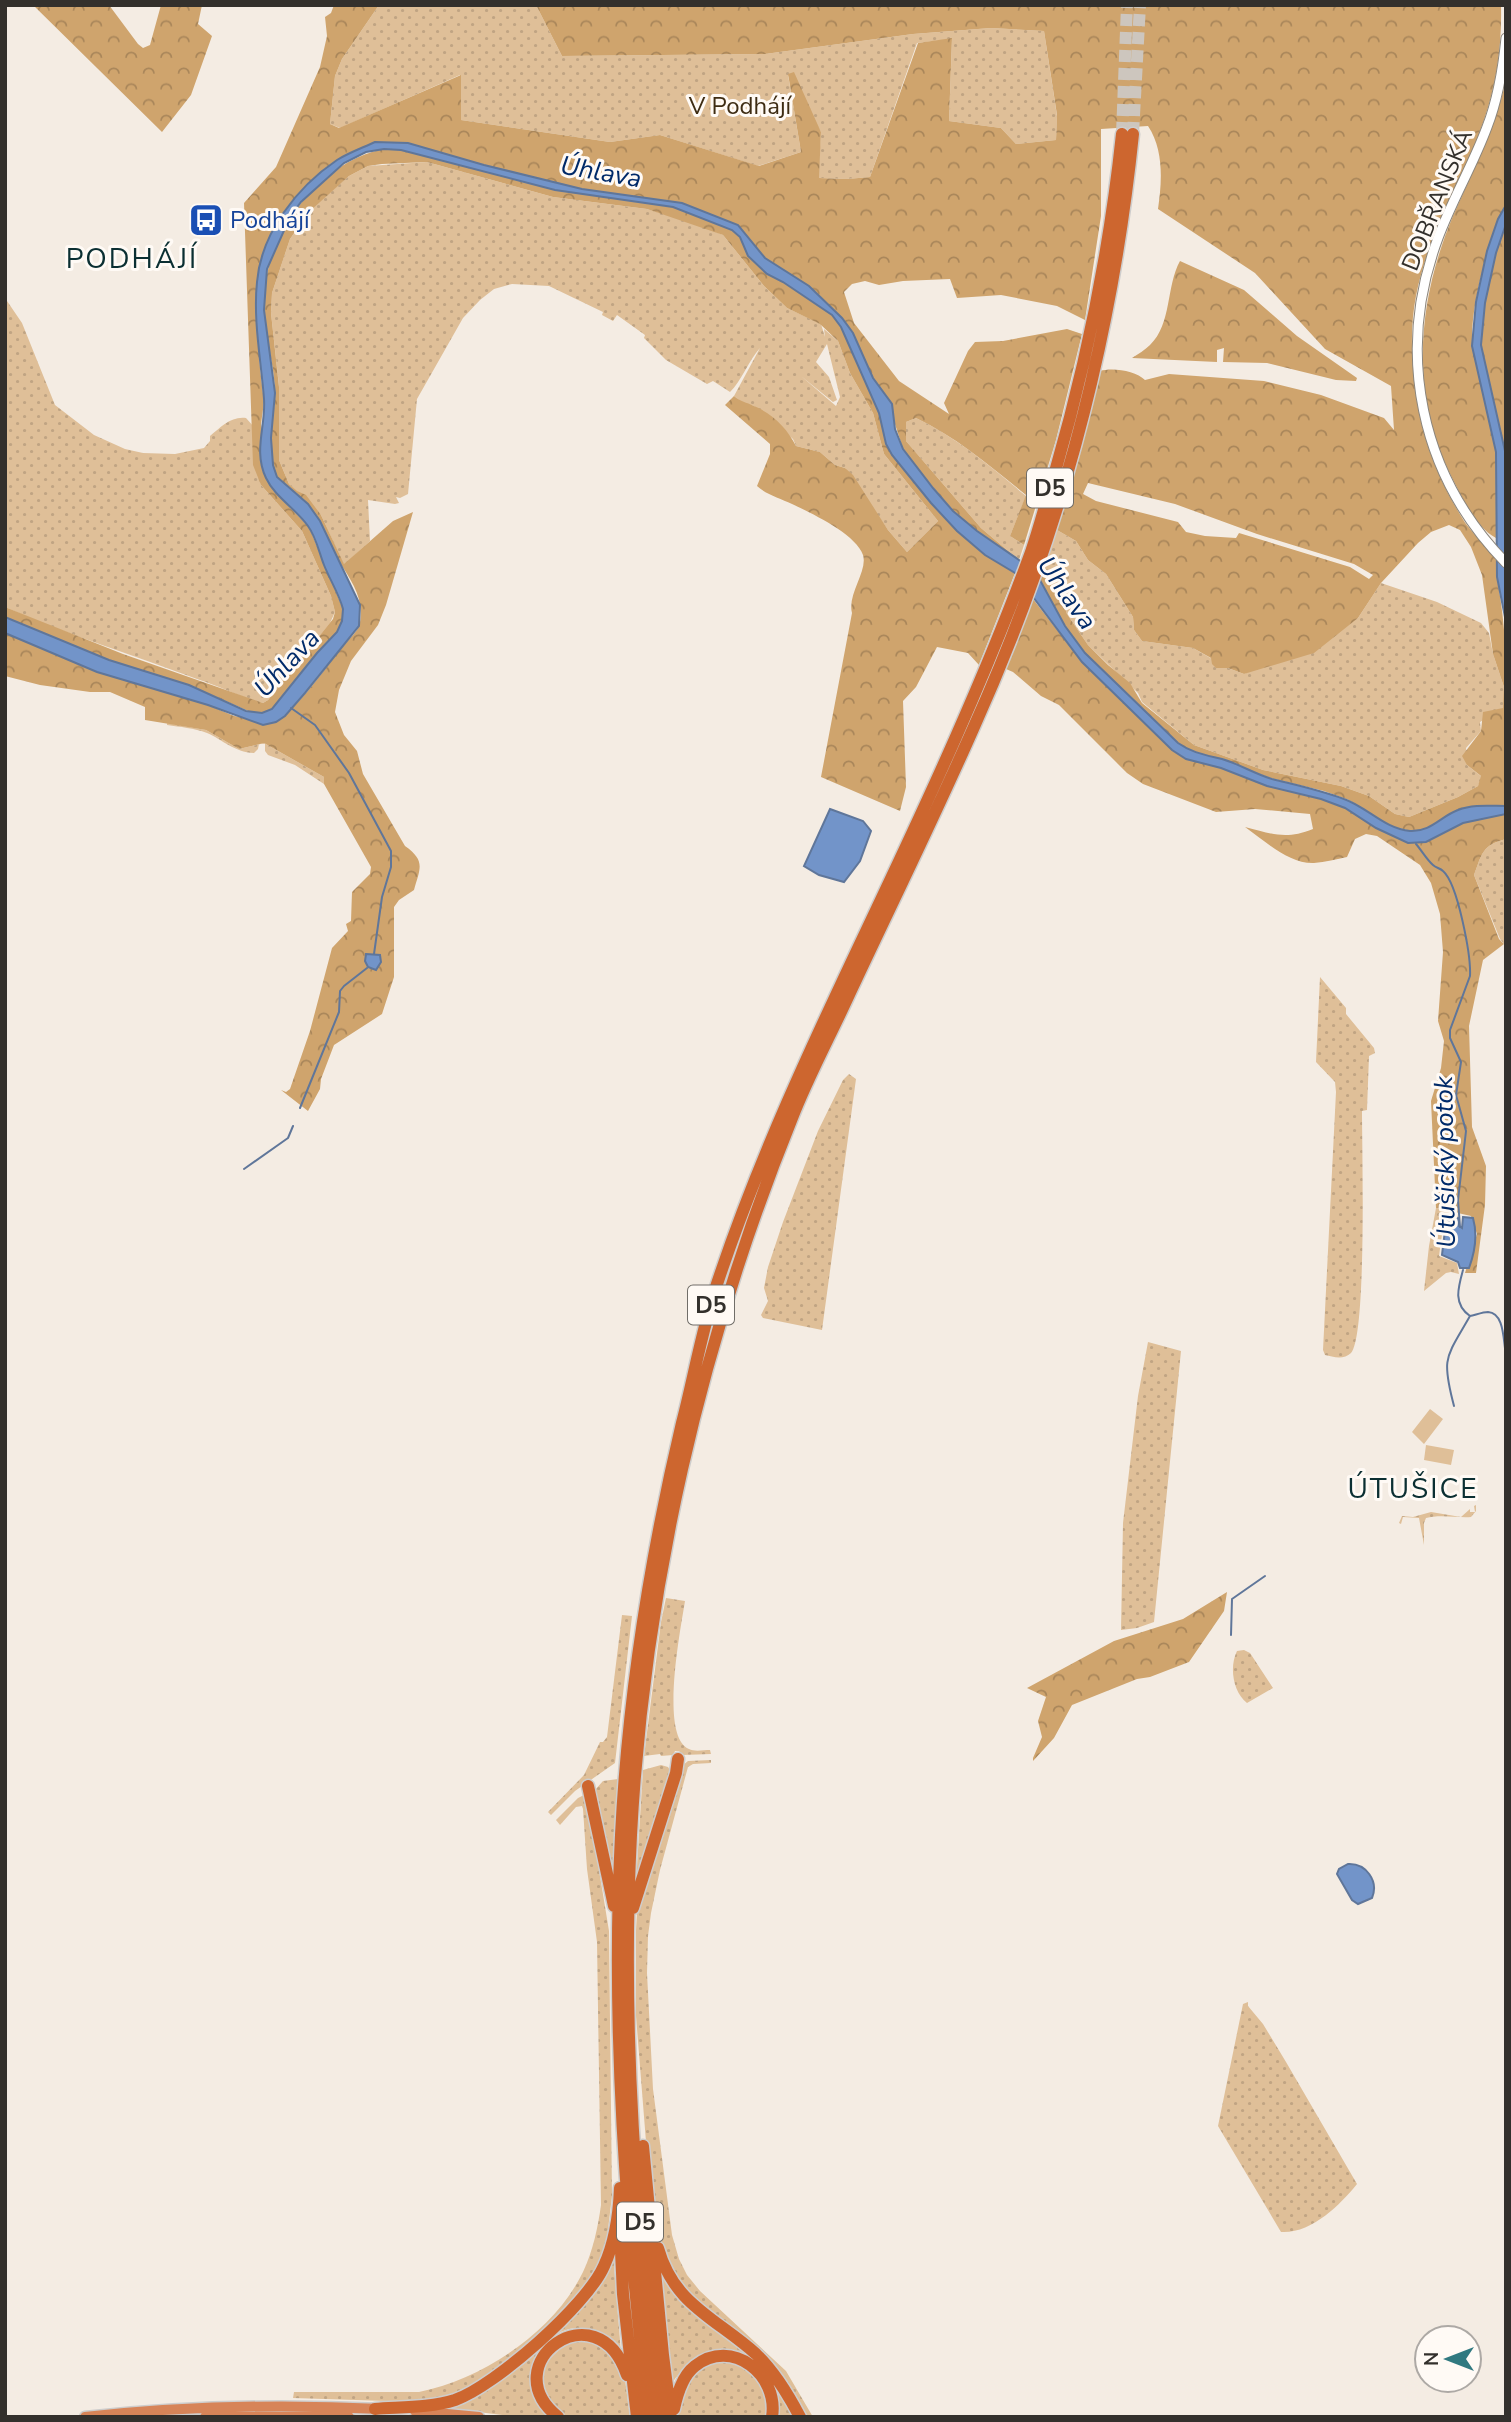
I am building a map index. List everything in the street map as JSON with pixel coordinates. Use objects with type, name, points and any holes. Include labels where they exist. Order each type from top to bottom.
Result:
[{"type":"highway","name":"D5","points":[[649,2417],[623,2128],[625,1776],[644,1616],[678,1441],[715,1288],[784,1106],[964,720],[991,670],[1033,547],[1102,304],[1108,238],[1128,134]]},
{"type":"highway","points":[[624,1919],[676,1773],[678,1759]]},
{"type":"highway","points":[[588,1786],[610,1889],[624,1919]]},
{"type":"highway","name":"D5","points":[[624,1919],[639,2210],[660,2417]]},
{"type":"highway","points":[[630,2026],[672,2417]]},
{"type":"highway","points":[[623,2128],[620,2195],[623,2294],[637,2417]]},
{"type":"highway","points":[[645,2168],[654,2234],[668,2275],[688,2301],[768,2366],[800,2417]]},
{"type":"highway","points":[[375,2409],[451,2401],[481,2388],[511,2366],[572,2310],[598,2278],[612,2243],[620,2195]]},
{"type":"highway","points":[[558,2417],[540,2396],[536,2378],[545,2353],[565,2337],[588,2335],[604,2340],[618,2354],[634,2388]]},
{"type":"highway","points":[[672,2417],[678,2394],[689,2372],[709,2359],[725,2357],[747,2362],[762,2374],[770,2388],[772,2417]]},
{"type":"highway","points":[[85,2417],[215,2407],[289,2406],[479,2417]]},
{"type":"highway","points":[[205,2417],[349,2417]]},
{"type":"main road","name":"DOBŘANSKÁ","points":[[1506,38],[1502,72],[1491,116],[1438,237],[1429,265],[1419,308],[1418,369],[1425,419],[1436,456],[1460,504],[1483,537],[1506,563]]},
{"type":"green space","points":[[33,5],[109,5],[143,48],[150,45],[161,5],[202,5],[198,24],[212,36],[191,95],[162,132]]},
{"type":"green space","points":[[334,5],[379,5],[342,59],[335,76],[330,124],[339,128],[461,75],[461,120],[610,142],[660,135],[759,166],[801,152],[788,74],[794,72],[821,132],[819,178],[847,179],[870,177],[918,43],[952,38],[949,121],[1001,128],[1016,144],[1056,140],[1057,115],[1044,31],[991,28],[913,34],[765,54],[562,56],[536,5],[1501,5],[1501,34],[1492,92],[1473,149],[1427,256],[1413,313],[1412,345],[1420,416],[1432,458],[1464,521],[1498,564],[1506,666],[1506,806],[1473,806],[1457,810],[1427,829],[1411,831],[1380,820],[1349,800],[1270,778],[1224,760],[1190,751],[1178,743],[1085,653],[1065,626],[1040,580],[1042,572],[1088,645],[1130,683],[1142,703],[1194,745],[1263,770],[1341,786],[1369,796],[1395,814],[1409,817],[1478,786],[1481,776],[1467,765],[1462,756],[1481,731],[1483,712],[1503,708],[1504,687],[1493,654],[1482,575],[1471,547],[1460,530],[1449,525],[1431,532],[1381,583],[1358,618],[1314,653],[1244,674],[1228,668],[1216,668],[1211,658],[1193,648],[1142,641],[1134,630],[1133,617],[1106,574],[1088,560],[1076,541],[1057,530],[1100,371],[1124,371],[1145,380],[1169,374],[1264,381],[1321,395],[1384,418],[1394,430],[1391,386],[1325,349],[1255,273],[1158,209],[1161,177],[1159,156],[1148,126],[1101,129],[1101,216],[1085,320],[1057,306],[1001,295],[957,298],[950,279],[879,285],[865,281],[852,284],[844,292],[854,323],[899,381],[949,414],[944,403],[968,351],[975,342],[1003,341],[1067,329],[1082,334],[1056,440],[1024,545],[1010,536],[1026,495],[974,453],[946,435],[916,418],[906,422],[906,441],[981,528],[1019,560],[953,511],[913,463],[903,449],[886,396],[873,378],[842,318],[809,286],[765,258],[738,225],[682,203],[582,189],[408,143],[375,142],[324,169],[293,201],[280,217],[267,243],[256,285],[264,402],[261,424],[273,490],[309,527],[343,609],[337,632],[272,709],[253,713],[189,685],[109,660],[5,617],[5,607],[123,654],[263,703],[333,619],[335,612],[331,596],[302,531],[261,485],[253,465],[244,203],[276,167],[320,67],[327,36],[325,17],[331,13]],"holes":[[[1088,483],[1175,504],[1257,534],[1354,564],[1373,575],[1369,579],[1350,567],[1239,533],[1236,538],[1186,532],[1178,522],[1096,501],[1083,494]]]},
{"type":"green space","name":"V Podhájí","points":[[379,5],[536,5],[562,56],[765,54],[913,34],[991,28],[1044,31],[1057,116],[1056,140],[1016,144],[1001,128],[949,121],[952,39],[917,43],[870,177],[818,178],[821,132],[788,75],[801,152],[758,166],[660,135],[610,142],[461,120],[460,75],[340,128],[330,124],[335,76],[342,59]]},
{"type":"green space","points":[[1506,81],[1506,205],[1493,235],[1481,276],[1472,334],[1496,453],[1496,538],[1488,533],[1469,510],[1437,442],[1428,410],[1423,345],[1426,312],[1441,248],[1489,133]]},
{"type":"green space","points":[[384,149],[401,150],[555,190],[673,207],[732,230],[741,237],[748,256],[767,274],[832,315],[841,327],[879,413],[886,444],[892,455],[962,534],[1015,573],[979,665],[968,653],[937,647],[916,687],[903,701],[906,787],[900,811],[821,777],[852,613],[852,598],[863,568],[863,555],[852,539],[832,525],[757,486],[770,454],[770,444],[725,405],[734,396],[761,409],[779,422],[796,446],[820,452],[835,465],[845,468],[853,475],[888,530],[907,552],[938,521],[884,454],[873,413],[850,373],[838,341],[820,324],[787,308],[764,286],[723,235],[647,209],[553,197],[427,162],[368,166],[349,176],[309,212],[290,239],[272,293],[271,313],[279,387],[279,460],[289,484],[306,495],[321,515],[344,564],[393,521],[413,512],[386,605],[378,625],[351,661],[339,690],[335,712],[344,735],[357,751],[363,774],[405,846],[416,856],[420,865],[414,890],[394,907],[394,977],[382,1014],[334,1045],[320,1089],[308,1111],[281,1090],[286,1092],[290,1089],[310,1031],[332,948],[348,931],[346,924],[351,921],[352,892],[370,874],[371,867],[324,784],[324,777],[264,743],[239,749],[206,730],[145,720],[145,707],[110,692],[40,685],[5,676],[5,633],[97,672],[208,705],[234,716],[276,722],[303,697],[356,631],[360,624],[361,610],[354,586],[317,518],[302,499],[281,482],[271,459],[275,384],[264,310],[265,284],[282,232],[315,187],[336,170],[359,157]]},
{"type":"green space","points":[[427,162],[553,197],[647,209],[723,235],[764,286],[787,308],[821,324],[825,337],[824,329],[838,341],[850,373],[873,413],[884,454],[938,521],[907,552],[888,530],[845,468],[835,465],[820,452],[796,446],[793,439],[754,406],[743,403],[734,396],[760,348],[730,392],[713,381],[707,384],[666,360],[644,338],[645,335],[617,315],[613,321],[602,315],[603,312],[549,286],[512,284],[494,289],[463,318],[417,399],[408,494],[396,497],[399,503],[395,504],[368,500],[370,541],[344,565],[321,515],[289,484],[279,460],[279,386],[271,313],[272,293],[290,239],[309,212],[349,176],[368,166]],"holes":[[[827,344],[840,397],[836,406],[801,376],[833,402],[837,400],[829,377],[816,362]]]},
{"type":"green space","points":[[1506,224],[1506,551],[1505,451],[1481,345],[1485,303],[1496,253]]},
{"type":"green space","points":[[1180,261],[1244,290],[1297,336],[1357,378],[1356,381],[1336,380],[1267,363],[1223,362],[1224,348],[1217,350],[1217,362],[1132,358],[1150,345],[1162,327],[1172,282]]},
{"type":"green space","points":[[5,298],[22,323],[55,405],[94,435],[125,449],[143,453],[175,454],[204,448],[210,441],[210,436],[236,419],[246,418],[254,427],[261,485],[302,531],[331,596],[335,612],[330,623],[268,700],[263,703],[246,698],[5,607]]},
{"type":"green space","points":[[916,418],[960,444],[1026,496],[1010,536],[1024,545],[1019,560],[981,528],[906,441],[906,422]]},
{"type":"green space","points":[[1057,530],[1076,541],[1088,560],[1106,574],[1133,617],[1134,630],[1142,641],[1193,648],[1244,674],[1358,618],[1381,583],[1437,602],[1481,623],[1489,633],[1504,687],[1504,708],[1480,722],[1481,731],[1466,748],[1467,765],[1482,777],[1478,786],[1409,817],[1395,814],[1369,796],[1341,786],[1263,770],[1194,745],[1142,702],[1138,693],[1088,645],[1067,614],[1063,603],[1042,572]]},
{"type":"green space","points":[[1033,599],[1082,662],[1172,750],[1186,759],[1345,808],[1376,828],[1408,843],[1426,842],[1463,823],[1506,814],[1506,839],[1487,847],[1474,875],[1499,939],[1504,944],[1483,960],[1469,1026],[1472,1127],[1486,1166],[1485,1205],[1476,1273],[1465,1273],[1477,1234],[1471,1216],[1436,1208],[1431,1101],[1441,1068],[1444,1041],[1438,1021],[1443,952],[1440,914],[1431,883],[1420,865],[1377,836],[1366,834],[1355,839],[1347,857],[1314,863],[1295,860],[1245,827],[1279,835],[1295,834],[1313,829],[1310,814],[1255,809],[1216,812],[1143,784],[1127,773],[1059,705],[1041,696],[1006,669]]},
{"type":"green space","points":[[167,723],[206,730],[239,749],[259,744],[258,749],[254,753],[240,750],[207,733]]},
{"type":"green space","points":[[264,743],[324,777],[324,784],[295,765],[268,755],[265,744],[260,744]]},
{"type":"green space","points":[[1506,839],[1504,944],[1474,875],[1487,847]]},
{"type":"green space","points":[[1320,977],[1346,1008],[1346,1014],[1374,1048],[1375,1053],[1369,1056],[1367,1110],[1362,1111],[1363,1238],[1359,1313],[1356,1339],[1351,1353],[1342,1357],[1325,1355],[1323,1350],[1336,1092],[1335,1082],[1316,1062]]},
{"type":"green space","points":[[849,1074],[856,1079],[822,1330],[763,1318],[761,1315],[768,1301],[764,1288],[768,1267],[783,1222],[818,1131],[843,1080]]},
{"type":"green space","points":[[1436,1208],[1457,1213],[1458,1217],[1444,1220],[1439,1256],[1457,1263],[1459,1274],[1446,1273],[1424,1291],[1429,1246]]},
{"type":"green space","points":[[1148,1342],[1181,1351],[1154,1622],[1121,1630],[1123,1523],[1138,1396]]},
{"type":"green space","points":[[1430,1409],[1443,1419],[1424,1444],[1412,1432]]},
{"type":"green space","points":[[1426,1445],[1454,1450],[1451,1465],[1424,1460]]},
{"type":"green space","points":[[1476,1505],[1476,1511],[1471,1517],[1461,1517],[1470,1509],[1470,1512],[1475,1512]]},
{"type":"green space","points":[[1431,1512],[1460,1517],[1426,1518],[1424,1545],[1419,1518],[1403,1517],[1401,1524],[1399,1523],[1402,1516],[1413,1517]]},
{"type":"green space","points":[[1227,1592],[1224,1611],[1189,1662],[1072,1705],[1054,1738],[1033,1761],[1042,1737],[1038,1721],[1046,1697],[1027,1688],[1114,1641],[1183,1619]]},
{"type":"green space","points":[[666,1598],[685,1601],[674,1680],[675,1724],[680,1740],[689,1749],[710,1750],[711,1754],[682,1755],[675,1751],[673,1755],[644,1756]]},
{"type":"green space","points":[[622,1615],[632,1616],[615,1763],[575,1791],[551,1815],[548,1812],[584,1775],[600,1742],[607,1737]]},
{"type":"green space","points":[[1237,1651],[1250,1653],[1273,1688],[1247,1703],[1238,1692],[1233,1672]]},
{"type":"green space","points":[[711,1760],[711,1763],[688,1767],[660,1870],[648,1936],[647,1973],[653,2089],[672,2235],[687,2275],[700,2291],[786,2371],[813,2417],[803,2417],[793,2397],[687,2295],[661,2249],[650,2192],[636,2016],[637,1912],[682,1766],[688,1761]]},
{"type":"green space","points":[[661,1765],[668,1767],[671,1772],[636,1882],[643,1770]]},
{"type":"green space","points":[[618,1779],[612,1883],[595,1790],[603,1781]]},
{"type":"green space","points":[[584,1795],[591,1821],[609,1931],[612,2196],[606,2246],[600,2266],[576,2300],[518,2354],[462,2393],[417,2402],[293,2398],[294,2392],[419,2392],[468,2376],[514,2350],[535,2333],[570,2294],[583,2272],[595,2239],[601,2205],[597,1942],[582,1806],[576,1807],[560,1825],[556,1820]]},
{"type":"green space","points":[[1248,2002],[1357,2184],[1324,2217],[1292,2231],[1281,2232],[1218,2126],[1243,2004]]},
{"type":"green space","points":[[613,2253],[621,2353],[606,2337],[587,2329],[569,2329],[553,2336],[541,2348],[533,2364],[531,2382],[536,2400],[549,2417],[518,2417],[438,2407],[459,2403],[580,2307]]},
{"type":"green space","points":[[658,2270],[681,2302],[760,2364],[795,2417],[776,2417],[777,2412],[740,2354],[691,2366],[676,2378],[671,2386]]},
{"type":"green space","points":[[564,2341],[598,2341],[624,2372],[630,2417],[563,2417],[548,2405],[541,2367],[562,2347]]},
{"type":"green space","points":[[720,2361],[742,2366],[753,2373],[767,2391],[768,2417],[677,2417],[678,2398],[698,2368]]},
{"type":"water","points":[[375,142],[408,143],[582,189],[682,203],[738,225],[765,258],[809,286],[842,318],[853,333],[873,378],[892,404],[895,429],[903,449],[933,488],[953,511],[1019,560],[1040,580],[1065,626],[1085,653],[1178,743],[1266,777],[1344,799],[1392,826],[1410,831],[1424,829],[1464,808],[1506,806],[1506,814],[1463,823],[1426,842],[1408,843],[1376,828],[1345,808],[1186,759],[1172,750],[1082,662],[1015,573],[985,555],[957,531],[931,503],[886,444],[879,413],[841,327],[832,315],[767,274],[748,256],[740,237],[732,230],[673,207],[555,190],[401,150],[366,152],[344,163],[301,202],[290,217],[267,269],[264,310],[275,393],[271,438],[273,465],[277,477],[308,504],[320,521],[360,605],[359,626],[305,693],[285,716],[276,722],[263,725],[208,705],[97,672],[5,633],[5,617],[109,660],[189,685],[246,711],[262,713],[272,709],[337,632],[343,609],[313,535],[303,520],[275,491],[262,468],[260,448],[264,399],[257,325],[257,282],[266,246],[295,198],[337,160]]},
{"type":"water","points":[[1506,205],[1506,224],[1496,253],[1485,303],[1481,345],[1505,451],[1506,622],[1497,577],[1496,452],[1472,346],[1476,302],[1487,251]]},
{"type":"water","points":[[830,809],[863,821],[871,831],[860,861],[844,882],[819,875],[804,866]]},
{"type":"water","points":[[366,954],[380,955],[381,962],[376,970],[368,967]]},
{"type":"water","points":[[1463,1217],[1473,1218],[1476,1238],[1469,1268],[1460,1268],[1458,1262],[1442,1255],[1446,1222],[1458,1218],[1462,1228]]},
{"type":"water","points":[[1354,1864],[1369,1874],[1374,1885],[1372,1898],[1358,1904],[1352,1900],[1337,1874],[1339,1869]]},
{"type":"waterway","points":[[291,708],[315,725],[349,773],[391,851],[391,867],[382,897],[374,954]]},
{"type":"waterway","name":"Útušický potok","points":[[1416,844],[1431,863],[1449,878],[1468,953],[1470,976],[1450,1030],[1450,1038],[1461,1062],[1456,1095],[1466,1131],[1458,1200],[1460,1227]]},
{"type":"waterway","points":[[300,1108],[339,1012],[340,991],[367,968]]},
{"type":"waterway","points":[[244,1169],[288,1138],[293,1126]]},
{"type":"waterway","name":"Útušický potok","points":[[1463,1270],[1459,1289],[1461,1306],[1470,1316],[1488,1312],[1498,1317],[1506,1354]]},
{"type":"waterway","points":[[1454,1406],[1448,1377],[1448,1358],[1470,1316]]},
{"type":"waterway","points":[[1231,1635],[1232,1599],[1265,1576]]},
{"type":"tunnel","points":[[1122,134],[1127,5]]},
{"type":"tunnel","points":[[1133,134],[1140,5]]},
{"type":"place","name":"Podhájí","points":[[206,220]]},
{"type":"district","name":"PODHÁJÍ","points":[[132,259]]},
{"type":"district","name":"ÚTUŠICE","points":[[1413,1489]]},
{"type":"water label","name":"Úhlava","points":[[601,172]]},
{"type":"water label","name":"Úhlava","points":[[1067,593]]},
{"type":"water label","name":"Úhlava","points":[[287,663]]}]
